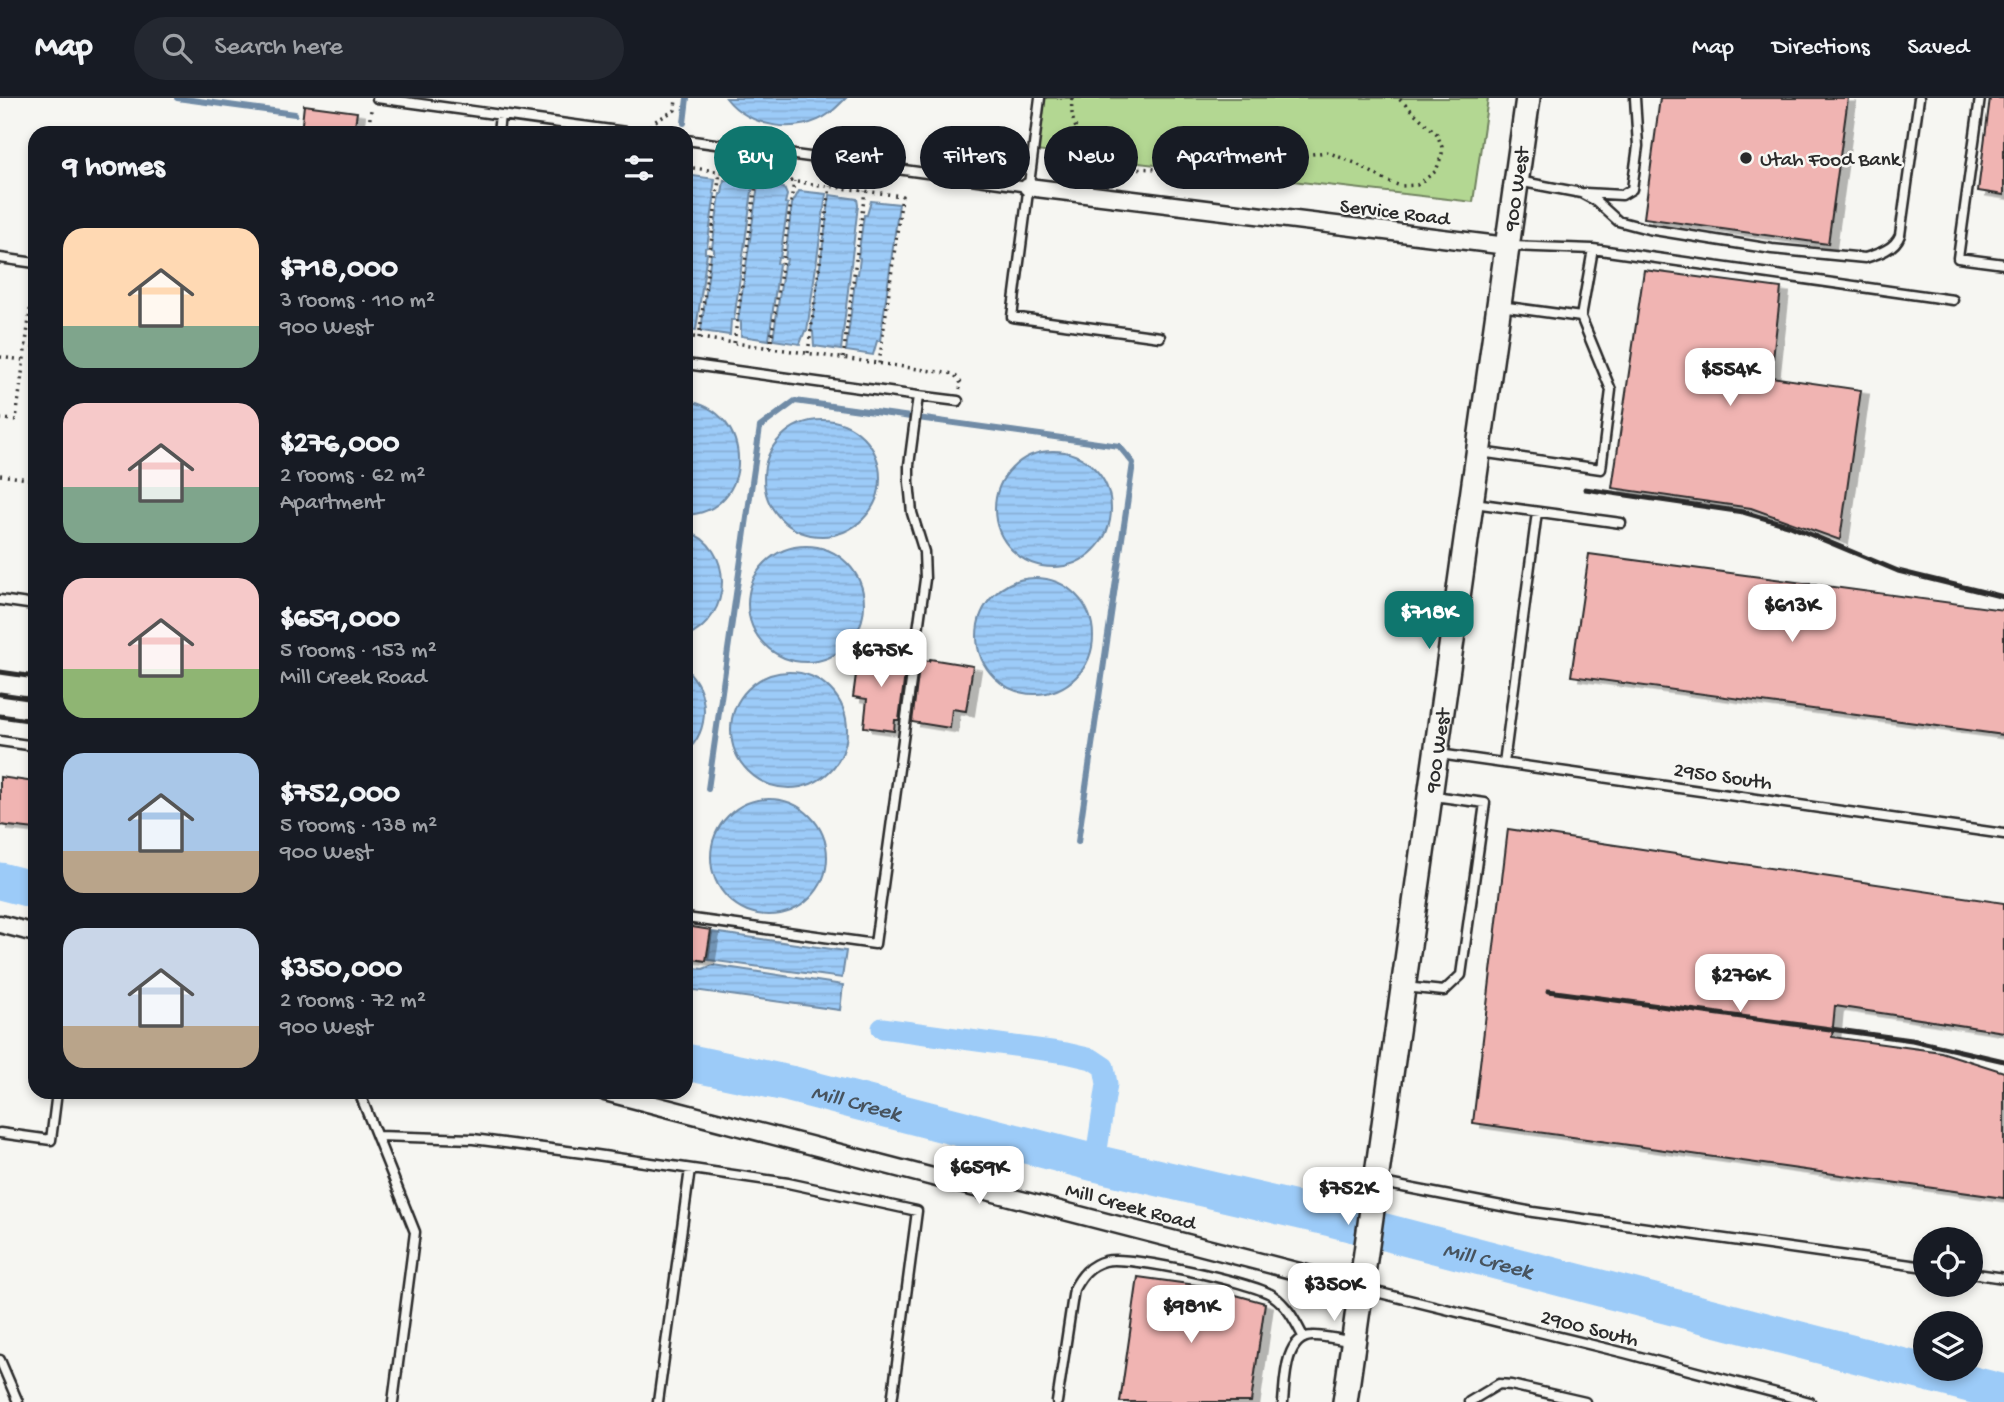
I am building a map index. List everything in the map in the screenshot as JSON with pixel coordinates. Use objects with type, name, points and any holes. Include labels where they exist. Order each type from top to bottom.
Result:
[{"type":"main road","name":"900 West","points":[[1345,1402],[1528,98]]},
{"type":"street","name":"Service Road","points":[[1030,187],[1507,246]]},
{"type":"street","points":[[0,924],[28,931]]},
{"type":"street","name":"Mill Creek Road","points":[[632,1099],[1362,1288]]},
{"type":"lane","points":[[375,98],[581,126]]},
{"type":"lane","points":[[1030,172],[1040,98]]},
{"type":"lane","points":[[1581,193],[1596,201],[1618,220],[1648,229],[1772,249],[1865,258],[1897,242],[1900,235],[1919,98]]},
{"type":"lane","points":[[1980,98],[1958,258],[2004,264]]},
{"type":"lane","points":[[1516,181],[1581,193],[1622,195],[1632,189],[1638,146],[1635,100]]},
{"type":"lane","points":[[499,126],[500,115]]},
{"type":"lane","points":[[693,141],[920,172]]},
{"type":"lane","points":[[1028,189],[1012,317],[1160,337]]},
{"type":"lane","points":[[1507,246],[1592,249],[1953,300]]},
{"type":"lane","points":[[1478,452],[1601,469],[1611,390],[1581,317],[1592,249]]},
{"type":"lane","points":[[0,258],[28,262]]},
{"type":"lane","points":[[1498,306],[1581,317]]},
{"type":"lane","points":[[693,365],[958,401]]},
{"type":"lane","points":[[693,919],[875,944],[925,579],[924,552],[910,498],[909,465],[918,396]]},
{"type":"lane","points":[[1471,503],[1621,523]]},
{"type":"lane","points":[[1504,763],[1537,512]]},
{"type":"lane","points":[[0,600],[28,604]]},
{"type":"lane","points":[[0,741],[28,745]]},
{"type":"lane","name":"2950 South","points":[[1437,753],[2004,834]]},
{"type":"lane","points":[[1404,988],[1444,991],[1461,975],[1485,803],[1431,795]]},
{"type":"lane","points":[[0,1133],[51,1140],[56,1099]]},
{"type":"lane","points":[[362,1099],[415,1232],[393,1402]]},
{"type":"lane","points":[[378,1136],[473,1139],[690,1169],[788,1184],[917,1211],[892,1402]]},
{"type":"lane","points":[[658,1402],[690,1169]]},
{"type":"lane","points":[[1377,1182],[1533,1212],[1913,1265]]},
{"type":"lane","points":[[1057,1402],[1074,1289],[1082,1275],[1096,1264],[1118,1259],[1166,1266],[1269,1293],[1283,1303],[1304,1338]]},
{"type":"lane","points":[[1983,1275],[2004,1278]]},
{"type":"lane","name":"2900 South","points":[[1362,1288],[1810,1402]]},
{"type":"lane","points":[[1283,1402],[1289,1356],[1297,1343],[1311,1336],[1354,1342]]},
{"type":"lane","points":[[0,1360],[18,1402]]},
{"type":"lane","points":[[1469,1402],[1499,1384],[1585,1402]]},
{"type":"path","points":[[369,126],[375,98]]},
{"type":"path","points":[[652,126],[652,123],[675,110],[677,98]]},
{"type":"path","points":[[1072,98],[1071,114],[1075,126]]},
{"type":"path","points":[[1138,168],[1159,169],[1210,159],[1283,158],[1327,152],[1394,184],[1417,185],[1436,171],[1442,154],[1441,147],[1437,134],[1398,98]]},
{"type":"path","points":[[693,168],[714,170]]},
{"type":"path","points":[[699,338],[718,189]]},
{"type":"path","points":[[734,343],[755,189]]},
{"type":"path","points":[[770,348],[792,189]]},
{"type":"path","points":[[808,354],[830,189]]},
{"type":"path","points":[[851,189],[902,196],[879,364]]},
{"type":"path","points":[[843,358],[865,191]]},
{"type":"path","points":[[0,419],[16,421],[28,324]]},
{"type":"path","points":[[693,338],[954,374],[961,383],[958,401]]},
{"type":"path","points":[[0,356],[23,360]]},
{"type":"path","points":[[0,475],[28,479]]},
{"type":"green space","points":[[1043,98],[1488,98],[1473,202],[1309,183],[1309,126],[1152,126],[1152,165],[1138,163],[1138,126],[1044,126],[1044,152],[1035,151]]},
{"type":"water","points":[[726,98],[846,98],[830,113],[804,125],[761,122],[736,108]]},
{"type":"water","points":[[693,176],[714,179],[715,194],[705,248],[707,253],[696,330],[693,330]]},
{"type":"water","points":[[723,189],[752,189],[730,335],[701,331]]},
{"type":"water","points":[[757,189],[784,189],[787,195],[785,203],[788,204],[777,263],[769,340],[741,336],[741,322],[738,321]]},
{"type":"water","points":[[799,191],[826,194],[807,331],[800,344],[773,340],[784,264],[787,259],[792,204]]},
{"type":"water","points":[[830,195],[857,199],[858,205],[841,350],[814,346],[811,331]]},
{"type":"water","points":[[871,201],[899,204],[880,341],[877,341],[873,355],[846,351],[864,215],[867,215]]},
{"type":"water","points":[[693,403],[709,408],[725,422],[735,440],[738,460],[735,480],[725,497],[709,510],[693,513]]},
{"type":"water","points":[[822,420],[844,425],[863,437],[875,456],[880,478],[875,500],[863,519],[844,531],[822,536],[800,531],[781,519],[769,500],[764,478],[769,456],[781,437],[800,425]]},
{"type":"water","points":[[1053,451],[1075,456],[1094,468],[1106,487],[1111,509],[1106,531],[1094,550],[1075,562],[1053,567],[1031,562],[1012,550],[1000,531],[995,509],[1000,487],[1012,468],[1031,456]]},
{"type":"water","points":[[693,534],[702,539],[713,551],[720,566],[722,583],[720,599],[713,615],[702,628],[693,633]]},
{"type":"water","points":[[806,546],[828,551],[847,563],[859,582],[864,604],[859,626],[847,645],[828,657],[806,662],[784,657],[765,645],[753,626],[748,604],[753,582],[765,563],[784,551]]},
{"type":"water","points":[[1035,578],[1057,583],[1076,595],[1088,614],[1093,636],[1088,658],[1076,677],[1057,689],[1035,694],[1013,689],[994,677],[982,658],[977,636],[982,614],[994,595],[1013,583]]},
{"type":"water","points":[[789,672],[811,677],[830,689],[842,708],[847,730],[842,752],[830,771],[811,783],[789,788],[767,783],[748,771],[736,752],[731,730],[736,708],[748,689],[767,677]]},
{"type":"water","points":[[693,677],[700,689],[704,711],[700,733],[694,743]]},
{"type":"water","points":[[769,799],[791,804],[810,816],[822,835],[827,857],[822,879],[810,898],[791,910],[769,915],[747,910],[728,898],[716,879],[711,857],[716,835],[728,816],[747,804]]},
{"type":"water","points":[[712,932],[846,951],[842,978],[708,960]]},
{"type":"water","points":[[713,965],[843,985],[840,1010],[693,990],[693,968],[703,969]]},
{"type":"building","name":"Utah Food Bank","points":[[1660,98],[1848,98],[1828,244],[1644,218]]},
{"type":"building","points":[[1990,98],[2004,98],[2004,195],[1978,191]]},
{"type":"building","points":[[304,105],[357,112],[355,126],[302,126]]},
{"type":"building","points":[[1644,270],[1781,288],[1771,377],[1861,390],[1840,540],[1751,508],[1612,488]]},
{"type":"building","points":[[1589,554],[2004,610],[2004,735],[1571,676]]},
{"type":"building","points":[[859,652],[907,659],[899,720],[895,720],[894,731],[864,727],[867,699],[853,697]]},
{"type":"building","points":[[930,659],[973,666],[966,711],[952,709],[950,728],[912,722],[920,660]]},
{"type":"building","points":[[0,777],[28,781],[28,828],[0,825]]},
{"type":"building","points":[[1508,829],[2004,903],[2004,1032],[1835,1006],[1832,1037],[1941,1052],[2004,1072],[2004,1198],[1473,1123]]},
{"type":"building","points":[[693,927],[711,930],[706,961],[693,959]]},
{"type":"building","points":[[1138,1277],[1203,1286],[1265,1303],[1251,1402],[1120,1402]]},
{"type":"waterway","points":[[177,98],[295,114]]},
{"type":"waterway","points":[[684,123],[687,98]]},
{"type":"waterway","points":[[708,789],[760,427],[795,401],[1119,446],[1133,463],[1078,842]]},
{"type":"waterway","name":"Mill Creek","points":[[0,881],[28,888]]},
{"type":"waterway","points":[[882,1028],[1066,1053],[1092,1059],[1104,1067],[1107,1084],[1095,1163]]},
{"type":"waterway","name":"Mill Creek","points":[[693,1063],[790,1084],[1095,1163],[1331,1218],[2004,1393]]},
{"type":"railway","points":[[1585,489],[1743,512],[1788,525],[1898,571],[2004,597]]},
{"type":"railway","points":[[0,672],[28,676]]},
{"type":"railway","points":[[0,694],[28,698]]},
{"type":"railway","points":[[0,716],[28,720]]},
{"type":"railway","points":[[1548,991],[1912,1040],[2004,1061]]},
{"type":"place","name":"Utah Food Bank","points":[[1746,158]]}]
